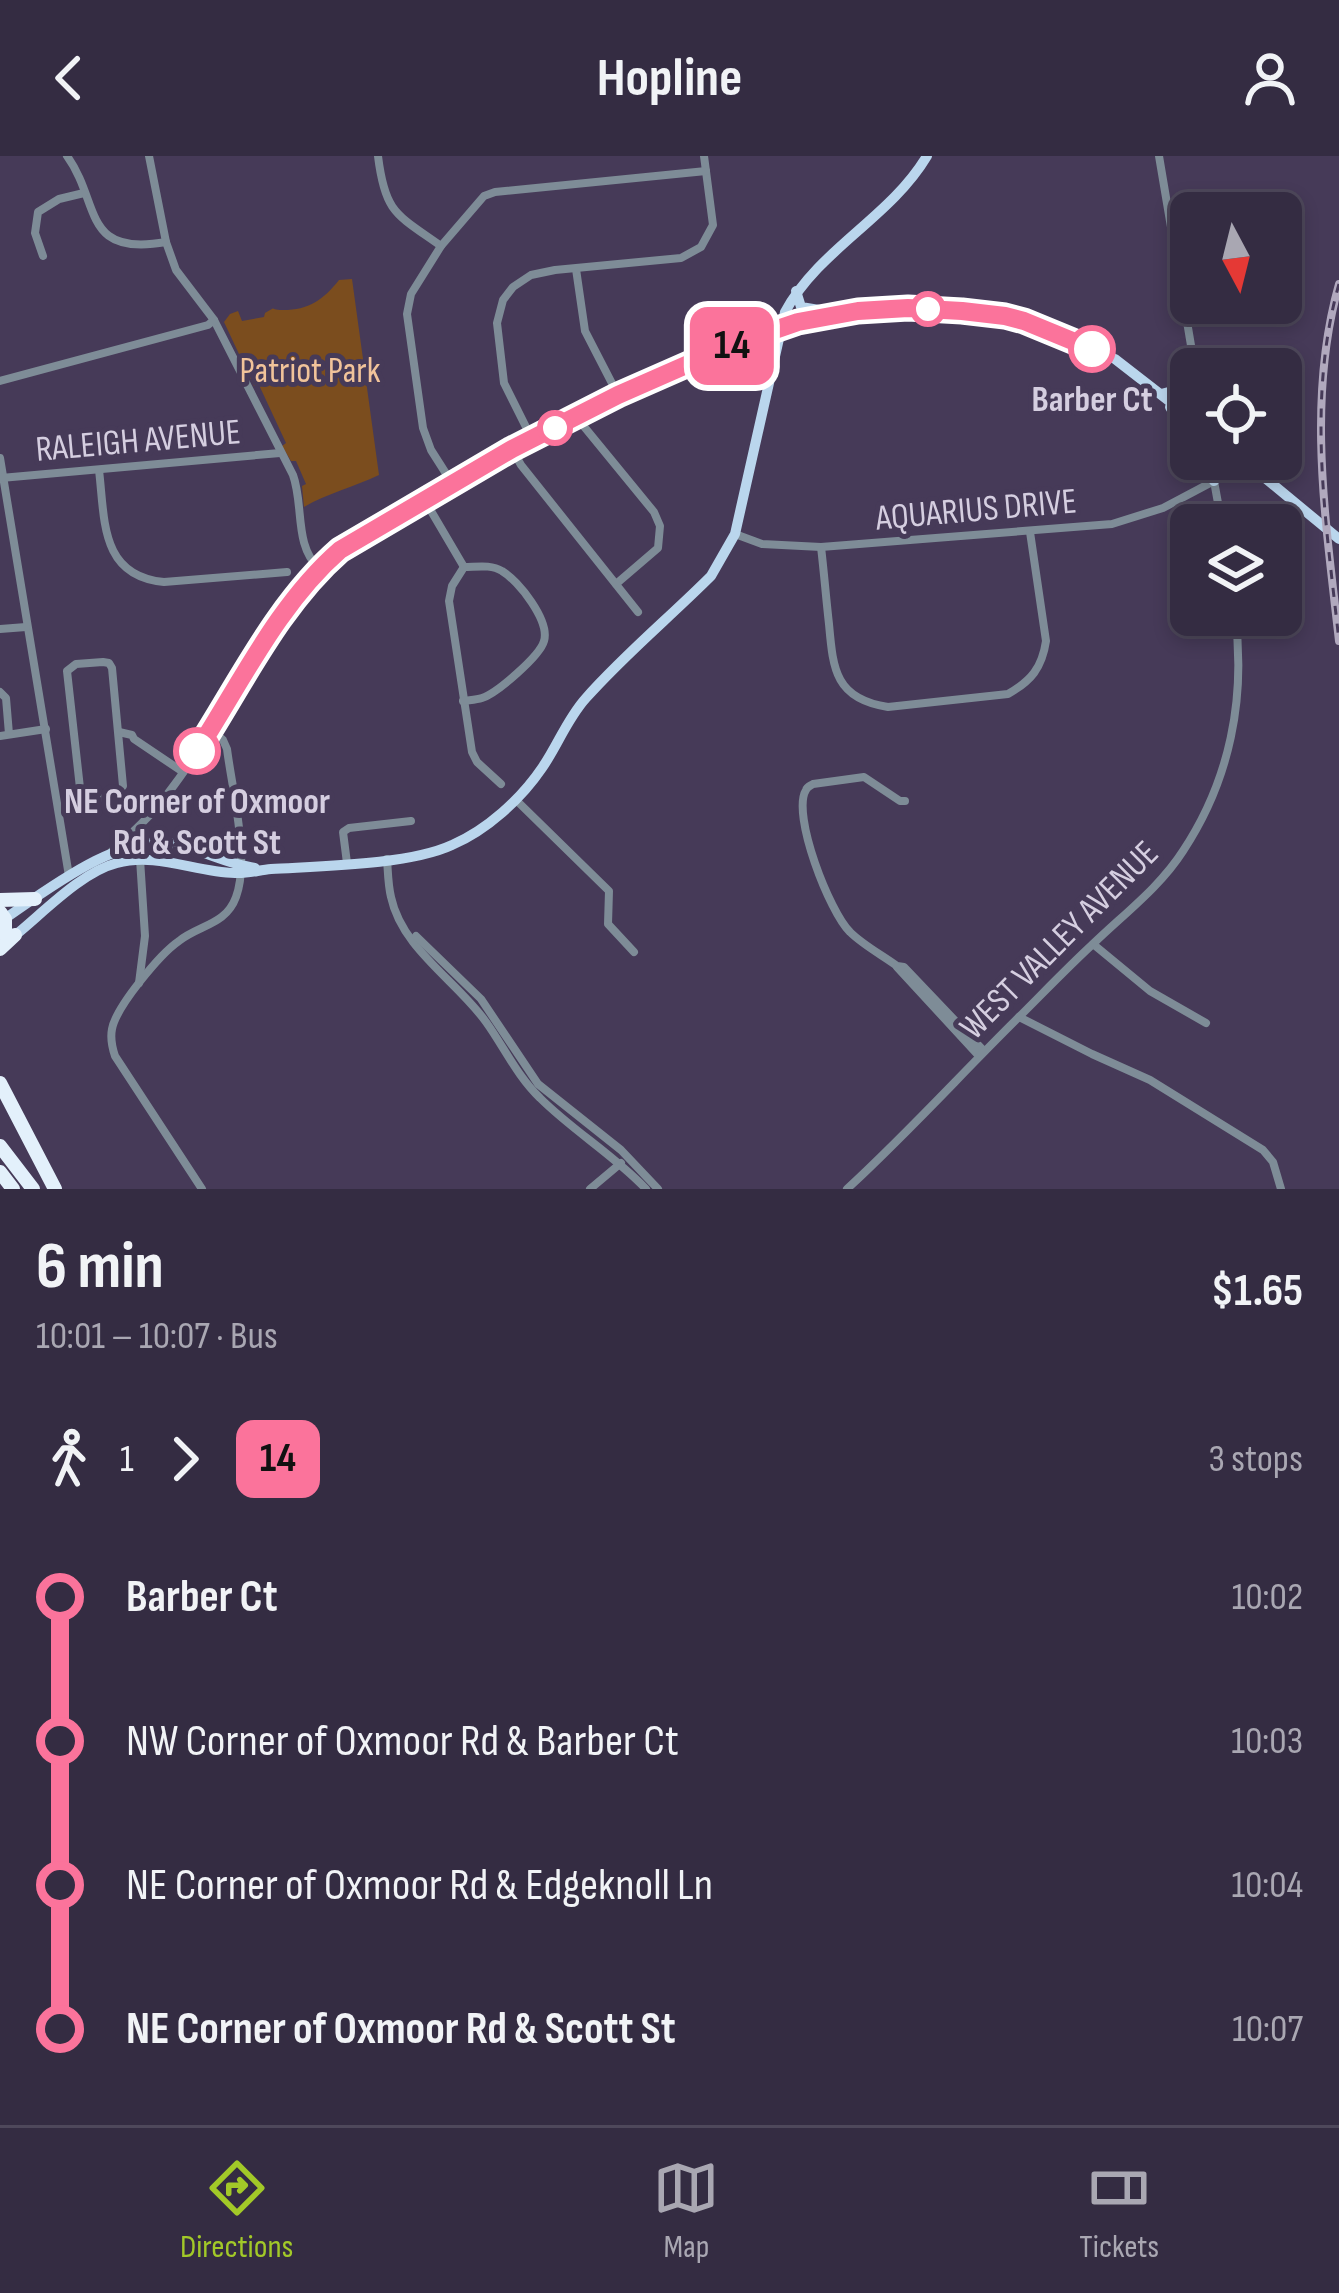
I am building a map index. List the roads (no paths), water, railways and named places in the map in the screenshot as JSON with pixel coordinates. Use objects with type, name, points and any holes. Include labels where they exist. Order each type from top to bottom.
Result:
[{"type":"highway","points":[[0,900],[35,899]]},
{"type":"highway","points":[[0,947],[4,924]]},
{"type":"highway","points":[[0,1083],[55,1189]]},
{"type":"highway","points":[[0,1146],[33,1189]]},
{"type":"highway","points":[[0,1172],[13,1189]]},
{"type":"main road","points":[[4,924],[35,899],[113,863],[140,859],[187,868],[240,870],[387,860],[450,846],[479,830],[541,770],[589,694],[723,559],[735,534],[780,328],[796,291],[896,196],[927,156]]},
{"type":"main road","points":[[796,291],[801,307],[809,310],[908,308],[1005,316],[1039,326],[1115,358],[1170,401]]},
{"type":"main road","points":[[780,328],[840,312]]},
{"type":"main road","points":[[1161,394],[1170,392]]},
{"type":"main road","points":[[1161,394],[1170,408]]},
{"type":"main road","points":[[1268,480],[1339,539]]},
{"type":"main road","points":[[4,924],[112,852],[136,844],[176,844],[240,870]]},
{"type":"street","points":[[67,156],[82,180],[91,214],[113,238],[143,246],[166,242]]},
{"type":"street","points":[[149,156],[176,270],[214,320],[297,487],[304,547],[320,568]]},
{"type":"street","points":[[378,156],[382,189],[392,208],[441,246]]},
{"type":"street","points":[[532,439],[504,383],[497,323],[503,300],[531,275],[681,258],[701,247],[713,225],[704,156]]},
{"type":"street","points":[[1159,156],[1170,214]]},
{"type":"street","points":[[452,483],[423,428],[407,314],[411,294],[441,246],[484,196],[495,192],[706,171]]},
{"type":"street","points":[[44,256],[34,233],[38,212],[58,199],[84,193]]},
{"type":"street","points":[[576,269],[585,331],[618,395]]},
{"type":"street","points":[[0,381],[214,320]]},
{"type":"street","points":[[112,852],[152,813],[183,772],[264,644],[320,568],[354,540],[512,449],[618,395],[780,328]]},
{"type":"street","points":[[577,418],[654,512],[660,526],[658,548],[616,584]]},
{"type":"street","points":[[512,449],[638,612]]},
{"type":"street","name":"RALEIGH AVENUE","points":[[1,478],[280,453]]},
{"type":"street","points":[[0,458],[70,884]]},
{"type":"street","points":[[99,470],[108,538],[129,572],[164,582],[287,572]]},
{"type":"street","points":[[1214,481],[1218,504]]},
{"type":"street","name":"AQUARIUS DRIVE","points":[[735,534],[762,544],[821,547],[1112,524],[1163,508],[1214,481]]},
{"type":"street","points":[[424,499],[464,567]]},
{"type":"street","points":[[821,547],[833,665],[841,683],[857,698],[888,707],[1008,694],[1036,673],[1046,641],[1030,532]]},
{"type":"street","points":[[463,701],[496,690],[536,654],[546,636],[544,620],[503,571],[464,567]]},
{"type":"street","points":[[464,567],[449,601],[463,701],[472,752],[502,784]]},
{"type":"street","points":[[0,629],[26,627]]},
{"type":"street","name":"WEST VALLEY AVENUE","points":[[847,1189],[1138,903],[1183,852],[1217,785],[1234,729],[1240,687],[1238,636]]},
{"type":"street","points":[[109,663],[119,735],[123,786],[119,794],[81,797],[66,679],[70,666],[109,663]]},
{"type":"street","points":[[0,692],[6,698],[5,735],[46,729]]},
{"type":"street","points":[[202,1189],[112,1047],[113,1022],[165,952],[226,914],[238,892],[240,841],[227,749],[211,729]]},
{"type":"street","points":[[119,735],[183,772]]},
{"type":"street","points":[[905,802],[864,777],[807,787],[803,795],[807,838],[819,879],[848,931],[904,967],[982,1054]]},
{"type":"street","points":[[514,798],[609,891],[608,924],[634,952]]},
{"type":"street","points":[[347,863],[343,832],[411,820]]},
{"type":"street","points":[[139,985],[145,936],[140,859]]},
{"type":"street","points":[[387,860],[391,900],[403,925],[482,998],[538,1084],[658,1189]]},
{"type":"street","points":[[1093,944],[1150,991],[1206,1023]]},
{"type":"street","points":[[1019,1016],[1150,1080],[1263,1150],[1280,1176],[1281,1189]]},
{"type":"street","points":[[590,1189],[623,1160]]},
{"type":"street","points":[[623,1160],[646,1189]]},
{"type":"railway","points":[[1339,284],[1323,372],[1321,417],[1339,641]]},
{"type":"place","name":"Barber Ct","points":[[1092,349]]},
{"type":"place","name":"NE Corner of Oxmoor Rd & Scott St","points":[[197,751]]},
{"type":"park label","name":"Patriot Park","points":[[310,369]]}]
